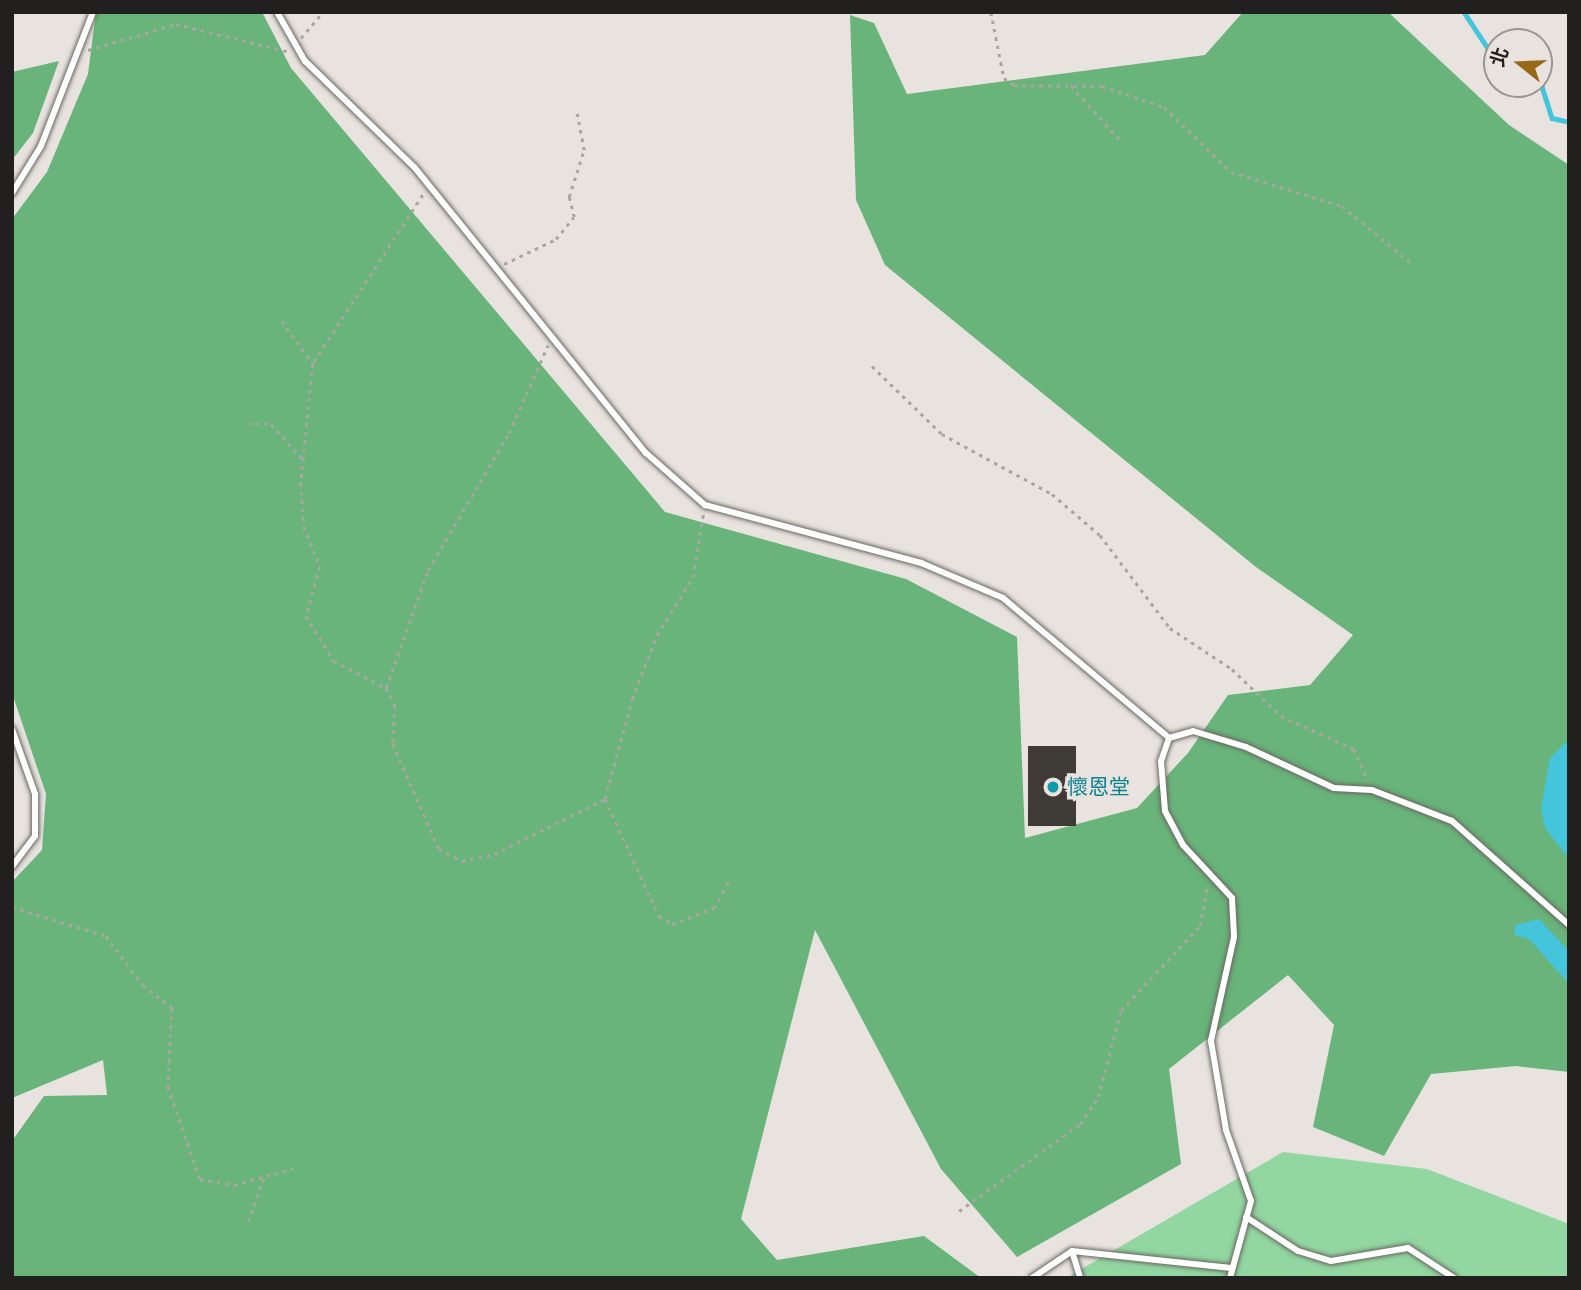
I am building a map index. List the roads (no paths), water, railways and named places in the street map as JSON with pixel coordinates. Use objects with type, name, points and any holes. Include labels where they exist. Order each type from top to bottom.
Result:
[{"type":"lane","points":[[12,193],[41,146],[79,54],[93,12]]},
{"type":"lane","points":[[277,12],[299,52],[429,185],[646,453],[705,505],[921,563],[1003,598],[1169,738]]},
{"type":"lane","points":[[12,729],[35,804],[35,836],[12,867]]},
{"type":"lane","points":[[1169,738],[1193,731],[1246,747],[1334,788],[1372,790],[1452,821],[1569,925]]},
{"type":"lane","points":[[1169,738],[1161,761],[1165,811],[1183,845],[1232,898],[1234,937],[1211,1041],[1226,1130],[1251,1201],[1230,1278]]},
{"type":"lane","points":[[1246,1217],[1298,1251],[1331,1261],[1408,1248],[1454,1278]]},
{"type":"lane","points":[[1032,1278],[1072,1251],[1231,1268]]},
{"type":"lane","points":[[1072,1251],[1080,1278]]},
{"type":"water","points":[[1569,739],[1569,859],[1545,828],[1541,808],[1550,758]]},
{"type":"water","points":[[1539,919],[1569,951],[1569,984],[1529,939],[1515,935],[1515,925]]},
{"type":"waterway","points":[[1464,12],[1483,41]]},
{"type":"waterway","points":[[1546,98],[1552,118],[1569,122]]},
{"type":"place","name":"懷恩堂","points":[[1053,787]]}]
